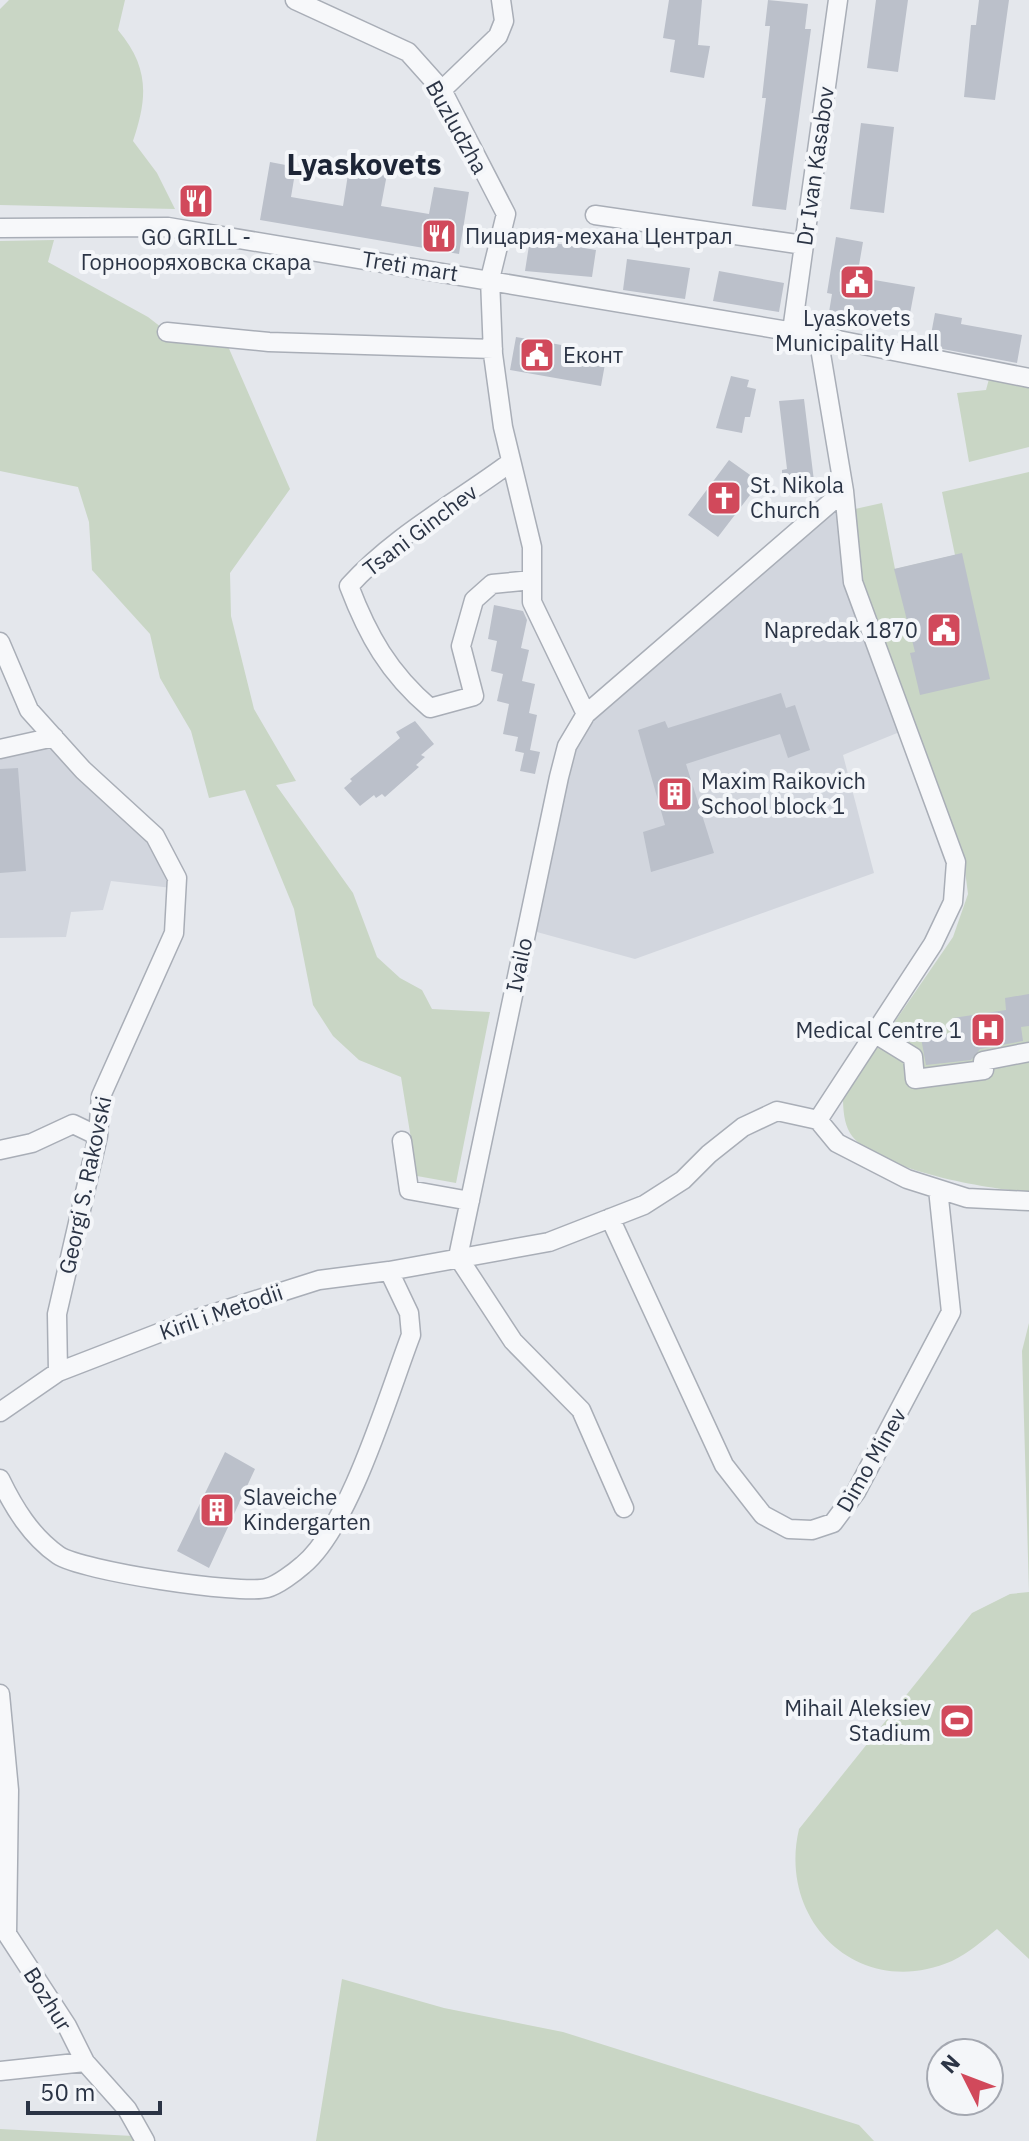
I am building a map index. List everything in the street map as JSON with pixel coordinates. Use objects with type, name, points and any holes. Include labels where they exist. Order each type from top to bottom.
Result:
[{"type":"street","name":"Buzludzha","points":[[295,0],[408,52],[442,90],[506,214],[490,279]]},
{"type":"street","points":[[442,90],[498,36],[504,21],[501,0]]},
{"type":"street","name":"Dr Ivan Kasabov","points":[[792,331],[838,0]]},
{"type":"street","points":[[595,215],[804,245]]},
{"type":"street","name":"Treti mart","points":[[0,228],[168,227],[792,331],[1029,378]]},
{"type":"street","points":[[490,279],[493,349],[511,462],[532,547],[532,602],[586,714]]},
{"type":"street","points":[[167,332],[284,343],[493,349]]},
{"type":"street","points":[[818,336],[844,491],[853,582],[956,862],[953,902],[933,944],[818,1120],[837,1143],[907,1179],[967,1198],[1029,1201]]},
{"type":"street","name":"Tsani Ginchev","points":[[511,462],[464,497],[436,512],[365,567],[349,586],[380,652],[401,683],[430,708],[474,696],[461,646],[474,600],[492,584],[532,580]]},
{"type":"street","name":"Ivailo","points":[[458,1257],[567,746],[586,714],[844,491]]},
{"type":"street","name":"Georgi S. Rakovski","points":[[0,642],[29,710],[155,836],[177,878],[174,933],[101,1096],[98,1136],[57,1314],[58,1372]]},
{"type":"street","points":[[0,749],[54,737]]},
{"type":"street","points":[[874,1033],[913,1057],[915,1079],[984,1070],[983,1061],[1029,1052]]},
{"type":"street","name":"Kiril i Metodii","points":[[0,1412],[58,1372],[190,1321],[319,1280],[389,1271],[549,1242],[657,1197],[683,1180],[743,1127],[777,1111],[818,1120]]},
{"type":"street","points":[[0,1150],[32,1143],[73,1124],[98,1136]]},
{"type":"street","points":[[402,1141],[409,1190],[470,1201]]},
{"type":"street","name":"Dimo Minev","points":[[610,1218],[724,1465],[763,1515],[789,1529],[812,1530],[833,1523],[856,1492],[951,1312],[938,1189]]},
{"type":"street","points":[[458,1257],[513,1341],[581,1410],[624,1508]]},
{"type":"street","points":[[0,1479],[21,1520],[60,1557],[117,1573],[219,1587],[268,1588],[304,1564],[328,1536],[351,1490],[411,1335],[409,1313],[389,1271]]},
{"type":"street","name":"Bozhur","points":[[0,1694],[9,1790],[7,1934],[67,2026],[85,2062],[127,2109],[145,2141]]},
{"type":"street","points":[[0,2071],[85,2062]]},
{"type":"shaded area","points":[[844,495],[907,729],[843,755],[874,873],[635,959],[526,929],[559,777],[586,714]]},
{"type":"shaded area","points":[[54,737],[155,836],[172,888],[111,881],[103,910],[71,912],[66,937],[0,938],[0,749]]},
{"type":"green space","points":[[9,0],[125,0],[118,30],[136,57],[143,83],[141,110],[133,141],[157,173],[175,209],[0,205],[0,9]]},
{"type":"green space","points":[[54,240],[48,262],[148,317],[170,334],[227,344],[290,489],[230,573],[231,616],[254,709],[296,781],[276,785],[353,893],[377,957],[400,978],[422,990],[432,1009],[490,1012],[456,1183],[417,1176],[401,1077],[359,1060],[333,1036],[313,1005],[294,909],[245,790],[209,798],[191,731],[160,678],[150,634],[92,570],[89,522],[78,487],[0,471],[0,241]]},
{"type":"green space","points":[[989,379],[1029,386],[1029,447],[969,462],[957,393],[986,390]]},
{"type":"green space","points":[[1029,472],[1029,1192],[960,1182],[882,1157],[863,1146],[850,1133],[845,1120],[843,1097],[953,937],[968,894],[964,863],[853,582],[846,511],[882,503],[895,569],[955,555],[942,492]]},
{"type":"green space","points":[[1029,1323],[1029,1592],[1022,1351]]},
{"type":"green space","name":"Mihail Aleksiev Stadium","points":[[1029,1592],[1029,1959],[997,1929],[958,1958],[918,1971],[886,1970],[857,1961],[833,1945],[813,1922],[801,1894],[795,1863],[799,1829],[972,1613],[1010,1594]]},
{"type":"green space","points":[[342,1979],[444,2008],[563,2032],[859,2125],[874,2141],[316,2141]]},
{"type":"green space","points":[[0,2129],[133,2136],[157,2141],[0,2141]]},
{"type":"building","points":[[669,0],[702,0],[698,45],[710,46],[704,78],[670,72],[675,40],[663,38]]},
{"type":"building","points":[[768,0],[808,4],[805,29],[811,29],[786,210],[752,206],[766,98],[762,98],[770,26],[765,26]]},
{"type":"building","points":[[876,0],[908,0],[898,72],[867,68]]},
{"type":"building","points":[[979,0],[1009,0],[995,100],[964,97],[971,25],[976,25]]},
{"type":"building","points":[[861,123],[894,127],[884,213],[850,209]]},
{"type":"building","points":[[270,162],[296,167],[291,197],[343,206],[349,168],[387,174],[381,206],[429,214],[434,187],[469,192],[459,254],[260,220]]},
{"type":"building","name":"Lyaskovets Municipality Hall","points":[[836,237],[863,242],[857,277],[915,287],[909,319],[850,309],[849,315],[829,312],[832,294],[827,293]]},
{"type":"building","points":[[530,239],[596,250],[592,277],[525,271]]},
{"type":"building","points":[[627,259],[690,268],[685,299],[623,290]]},
{"type":"building","points":[[719,271],[784,283],[779,312],[713,301]]},
{"type":"building","points":[[935,313],[962,318],[961,324],[1022,335],[1017,363],[932,347],[933,341],[930,340]]},
{"type":"building","points":[[516,337],[607,353],[601,386],[510,370]]},
{"type":"building","points":[[731,376],[749,380],[747,387],[756,389],[750,417],[745,417],[742,433],[716,428]]},
{"type":"building","points":[[804,399],[814,481],[782,483],[782,470],[787,469],[779,401]]},
{"type":"building","name":"St. Nikola Church","points":[[729,460],[760,482],[718,537],[688,515]]},
{"type":"building","name":"Napredak 1870","points":[[962,553],[990,679],[920,695],[910,653],[915,652],[894,569]]},
{"type":"building","points":[[494,605],[523,611],[527,620],[521,648],[529,650],[522,681],[535,684],[529,713],[537,715],[530,750],[540,752],[535,774],[520,771],[524,753],[515,751],[518,737],[503,734],[509,704],[497,701],[503,674],[491,671],[497,641],[488,639]]},
{"type":"building","name":"Maxim Raikovich School block 1","points":[[781,693],[786,708],[795,705],[810,750],[788,758],[780,734],[686,764],[714,853],[651,872],[643,832],[665,825],[638,730],[665,721],[668,728]]},
{"type":"building","points":[[415,721],[434,744],[421,755],[425,757],[416,765],[419,767],[385,797],[382,794],[376,798],[374,795],[360,806],[344,788],[352,781],[350,779],[400,738],[396,732]]},
{"type":"building","points":[[18,768],[26,871],[0,873],[0,769]]},
{"type":"building","name":"Medical Centre 1","points":[[1029,994],[1029,1026],[1021,1027],[1023,1041],[980,1049],[971,1060],[926,1065],[921,1038],[955,1033],[953,1018],[1006,1010],[1005,998]]},
{"type":"building","name":"Slaveiche Kindergarten","points":[[225,1452],[255,1469],[209,1568],[177,1551]]},
{"type":"place","name":"GO GRILL - Горнооряховска скара","points":[[196,201]]},
{"type":"place","name":"Пицария-механа Централ","points":[[439,236]]},
{"type":"place","name":"Lyaskovets Municipality Hall","points":[[857,282]]},
{"type":"place","name":"Еконт","points":[[537,355]]},
{"type":"place","name":"St. Nikola Church","points":[[724,498]]},
{"type":"place","name":"Napredak 1870","points":[[944,630]]},
{"type":"place","name":"Maxim Raikovich School block 1","points":[[675,794]]},
{"type":"place","name":"Medical Centre 1","points":[[988,1030]]},
{"type":"place","name":"Slaveiche Kindergarten","points":[[217,1510]]},
{"type":"place","name":"Mihail Aleksiev Stadium","points":[[957,1721]]},
{"type":"district","name":"Lyaskovets","points":[[364,165]]}]
